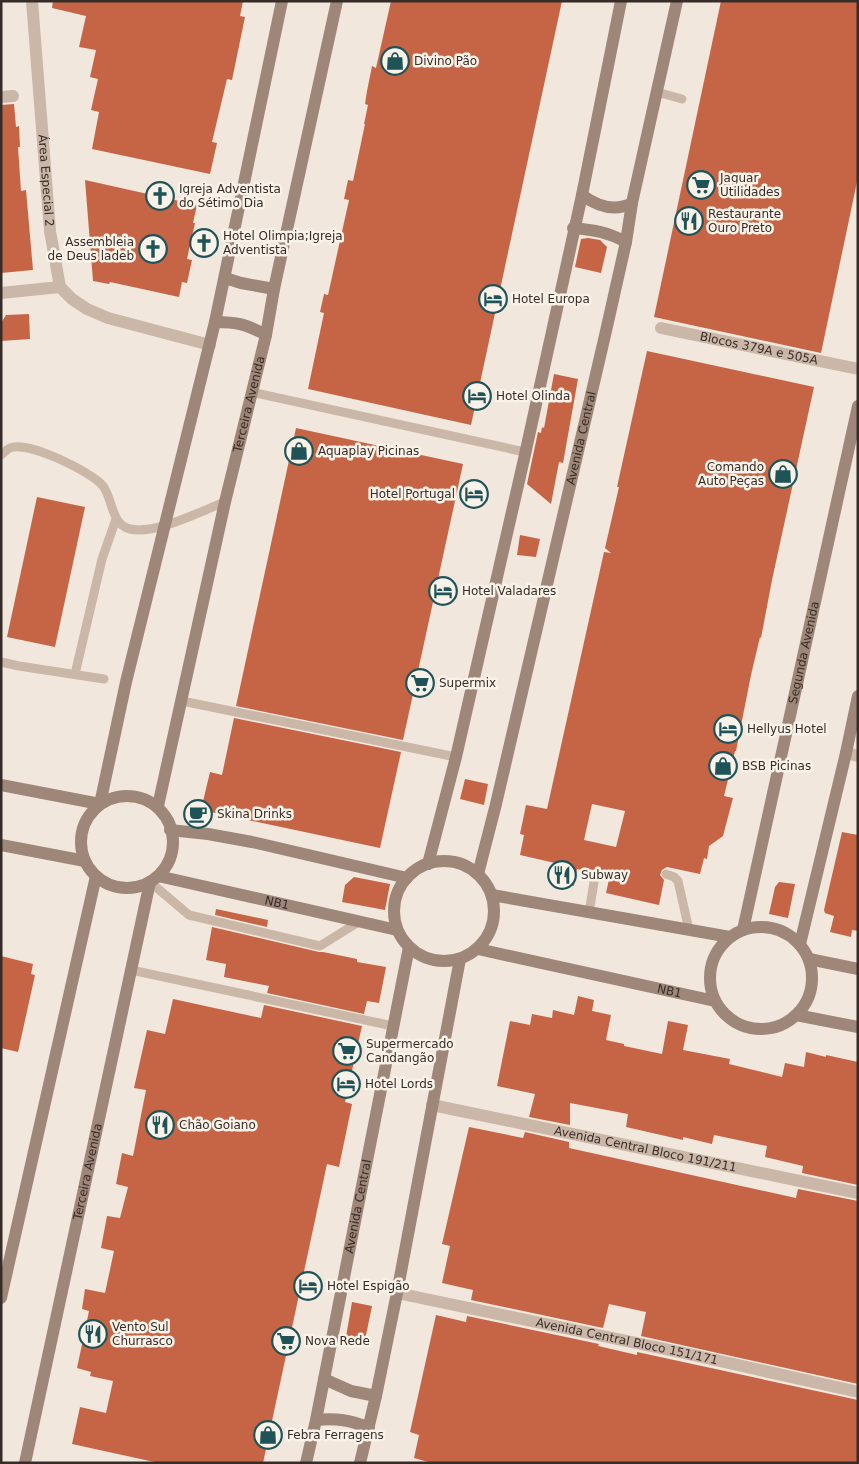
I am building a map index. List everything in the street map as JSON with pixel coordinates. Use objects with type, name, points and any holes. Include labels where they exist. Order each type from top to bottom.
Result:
[{"type":"street","name":"Área Especial 2","points":[[32,1],[50,231],[60,287]]},
{"type":"street","points":[[100,804],[126,682],[210,345],[282,1]]},
{"type":"street","name":"Terceira Avenida","points":[[158,806],[225,502],[266,335],[274,289],[337,1]]},
{"type":"street","points":[[428,864],[456,757],[525,452],[582,195],[621,1]]},
{"type":"street","name":"Avenida Central","points":[[478,874],[504,771],[626,242],[632,203],[677,1]]},
{"type":"street","points":[[582,195],[599,205],[624,208],[632,203]]},
{"type":"street","points":[[574,228],[596,230],[626,242]]},
{"type":"street","points":[[225,278],[274,289]]},
{"type":"street","points":[[1,293],[60,287],[72,299],[87,309],[108,318],[210,345]]},
{"type":"street","points":[[215,322],[232,322],[247,325],[266,335]]},
{"type":"street","name":"Blocos 379A e 505A","points":[[661,328],[858,369]]},
{"type":"street","name":"Segunda Avenida","points":[[743,930],[858,406]]},
{"type":"street","points":[[800,944],[852,755],[858,696]]},
{"type":"street","points":[[1,785],[100,804]]},
{"type":"street","points":[[119,796],[140,797],[158,806],[168,819],[170,830],[173,850],[168,864],[154,879],[137,887],[122,888],[108,884],[96,876],[85,861],[81,848],[81,835],[84,823],[100,804],[119,796]]},
{"type":"street","points":[[170,830],[208,834],[252,842],[407,878]]},
{"type":"street","points":[[1,845],[85,861]]},
{"type":"street","points":[[446,861],[463,865],[478,874],[492,895],[494,914],[489,933],[478,948],[460,959],[442,962],[424,958],[409,947],[397,930],[394,912],[398,894],[407,878],[428,864],[446,861]]},
{"type":"street","points":[[1,1298],[96,876]]},
{"type":"street","name":"Terceira Avenida","points":[[24,1463],[131,970],[154,879]]},
{"type":"street","name":"NB1","points":[[154,879],[397,930]]},
{"type":"street","points":[[492,895],[730,937]]},
{"type":"street","points":[[759,927],[774,928],[788,934],[800,944],[809,959],[812,976],[810,991],[805,1004],[796,1015],[783,1024],[768,1028],[754,1028],[738,1023],[725,1014],[715,1001],[710,984],[711,967],[718,950],[730,937],[743,930],[759,927]]},
{"type":"street","name":"Avenida Central","points":[[306,1463],[409,947]]},
{"type":"street","name":"NB1","points":[[478,948],[715,1001]]},
{"type":"street","points":[[360,1463],[376,1396],[460,959]]},
{"type":"street","points":[[809,959],[858,969]]},
{"type":"street","points":[[796,1015],[858,1027]]},
{"type":"street","name":"Avenida Central Bloco 191/211","points":[[432,1105],[858,1193]]},
{"type":"street","name":"Avenida Central Bloco 151/171","points":[[396,1293],[684,1353],[858,1392]]},
{"type":"street","points":[[324,1380],[351,1390],[376,1396]]},
{"type":"street","points":[[316,1420],[349,1420],[369,1428]]},
{"type":"lane","points":[[657,92],[682,98]]},
{"type":"lane","points":[[251,392],[525,452]]},
{"type":"lane","points":[[1,455],[10,448],[19,446],[37,449],[94,478],[102,485],[110,499],[116,519],[131,530],[147,530],[165,526],[225,502]]},
{"type":"lane","points":[[75,674],[98,572],[116,519]]},
{"type":"lane","points":[[1,662],[104,679]]},
{"type":"lane","points":[[182,701],[456,757]]},
{"type":"lane","points":[[666,874],[678,881],[689,930]]},
{"type":"lane","points":[[589,912],[595,876]]},
{"type":"lane","points":[[154,879],[189,915],[320,946],[360,921]]},
{"type":"lane","points":[[131,970],[393,1026]]},
{"type":"building","points":[[53,1],[243,1],[240,16],[245,17],[232,80],[227,79],[212,142],[217,143],[210,174],[92,149],[99,112],[91,110],[98,79],[90,77],[96,50],[79,47],[86,16],[52,8]]},
{"type":"building","points":[[391,1],[562,1],[471,425],[308,389],[324,313],[320,312],[324,294],[328,295],[349,200],[344,199],[348,180],[353,181],[365,124],[368,105],[365,104],[372,66],[376,68]]},
{"type":"building","points":[[721,1],[858,1],[858,177],[821,353],[654,317]]},
{"type":"building","points":[[14,104],[16,127],[19,126],[20,147],[18,147],[21,191],[26,190],[33,270],[1,273],[1,105]]},
{"type":"building","points":[[85,180],[197,205],[187,259],[192,260],[187,283],[182,282],[179,297],[110,282],[109,284],[93,281]]},
{"type":"building","points":[[581,239],[600,240],[607,247],[601,273],[575,267]]},
{"type":"building","points":[[29,314],[30,339],[1,341],[1,323],[6,315]]},
{"type":"building","points":[[647,351],[814,387],[761,638],[724,796],[733,798],[723,836],[709,846],[707,859],[704,858],[700,874],[667,867],[662,870],[660,875],[664,880],[659,905],[606,893],[610,875],[596,870],[591,872],[577,869],[574,886],[551,882],[555,863],[520,855],[524,835],[520,834],[526,805],[547,809],[604,552],[611,553],[605,548],[619,487],[617,487]],"holes":[[[592,804],[625,811],[616,847],[584,840]]]},
{"type":"building","points":[[554,374],[578,379],[563,463],[559,462],[551,504],[527,484],[538,432],[541,433],[542,427],[544,428]]},
{"type":"building","points":[[296,428],[463,464],[403,740],[236,706]]},
{"type":"building","points":[[37,497],[85,507],[55,647],[7,637]]},
{"type":"building","points":[[520,535],[540,539],[536,557],[517,555]]},
{"type":"building","points":[[234,718],[401,752],[380,848],[201,810],[210,772],[222,775]]},
{"type":"building","points":[[465,779],[488,784],[484,805],[460,799]]},
{"type":"building","points":[[842,832],[858,835],[858,931],[852,930],[851,937],[830,932],[834,916],[825,913],[824,910]]},
{"type":"building","points":[[354,877],[390,884],[385,910],[342,902],[345,885]]},
{"type":"building","points":[[779,882],[795,884],[788,918],[769,914],[775,887]]},
{"type":"building","points":[[216,909],[268,920],[267,927],[215,915]]},
{"type":"building","points":[[212,927],[357,959],[357,962],[386,967],[379,1003],[367,1001],[364,1014],[267,993],[269,986],[224,977],[226,964],[206,960]]},
{"type":"building","points":[[1,956],[33,964],[31,974],[35,975],[18,1052],[1,1048]]},
{"type":"building","points":[[578,996],[594,1000],[592,1011],[611,1015],[606,1040],[624,1044],[624,1046],[662,1054],[668,1021],[688,1025],[683,1050],[730,1059],[729,1064],[782,1077],[785,1063],[804,1067],[806,1052],[858,1062],[858,1185],[802,1173],[803,1166],[765,1157],[767,1146],[714,1135],[712,1144],[683,1137],[683,1140],[626,1127],[628,1114],[570,1103],[570,1125],[529,1117],[535,1094],[497,1086],[510,1021],[530,1025],[532,1014],[552,1018],[553,1010],[574,1015]]},
{"type":"building","points":[[173,999],[261,1018],[264,1005],[362,1026],[345,1102],[352,1104],[339,1167],[327,1164],[263,1463],[159,1463],[72,1444],[80,1407],[106,1413],[113,1381],[90,1376],[91,1372],[77,1368],[89,1311],[82,1309],[85,1289],[105,1293],[114,1251],[101,1248],[107,1216],[120,1218],[128,1187],[116,1184],[122,1153],[133,1156],[146,1090],[134,1088],[147,1030],[165,1034]]},
{"type":"building","points":[[469,1127],[523,1138],[525,1132],[569,1142],[569,1148],[796,1198],[798,1189],[858,1201],[858,1384],[641,1336],[646,1312],[609,1304],[603,1328],[471,1300],[473,1290],[442,1283],[450,1246],[442,1244]]},
{"type":"building","points":[[352,1302],[372,1306],[365,1340],[346,1337]]},
{"type":"building","points":[[436,1315],[466,1322],[467,1316],[599,1344],[598,1346],[637,1355],[637,1352],[858,1400],[858,1463],[432,1463],[414,1458],[419,1435],[410,1432]]},
{"type":"place","name":"Divino Pão","points":[[395,61]]},
{"type":"place","name":"Jaguar Utilidades","points":[[701,185]]},
{"type":"place","name":"Igreja Adventista do Sétimo Dia","points":[[160,196]]},
{"type":"place","name":"Restaurante Ouro Preto","points":[[689,221]]},
{"type":"place","name":"Hotel Olimpia;Igreja Adventista","points":[[204,243]]},
{"type":"place","name":"Assembleia de Deus ladeb","points":[[153,249]]},
{"type":"place","name":"Hotel Europa","points":[[493,299]]},
{"type":"place","name":"Hotel Olinda","points":[[477,396]]},
{"type":"place","name":"Aquaplay Picinas","points":[[299,451]]},
{"type":"place","name":"Comando Auto Peças","points":[[783,474]]},
{"type":"place","name":"Hotel Portugal","points":[[474,494]]},
{"type":"place","name":"Hotel Valadares","points":[[443,591]]},
{"type":"place","name":"Supermix","points":[[420,683]]},
{"type":"place","name":"Hellyus Hotel","points":[[728,729]]},
{"type":"place","name":"BSB Picinas","points":[[723,766]]},
{"type":"place","name":"Skina Drinks","points":[[198,814]]},
{"type":"place","name":"Subway","points":[[562,875]]},
{"type":"place","name":"Supermercado Candangão","points":[[347,1051]]},
{"type":"place","name":"Hotel Lords","points":[[346,1084]]},
{"type":"place","name":"Chão Goiano","points":[[160,1125]]},
{"type":"place","name":"Hotel Espigão","points":[[308,1286]]},
{"type":"place","name":"Vento Sul Churrasco","points":[[93,1334]]},
{"type":"place","name":"Nova Rede","points":[[286,1341]]},
{"type":"place","name":"Febra Ferragens","points":[[268,1435]]}]
